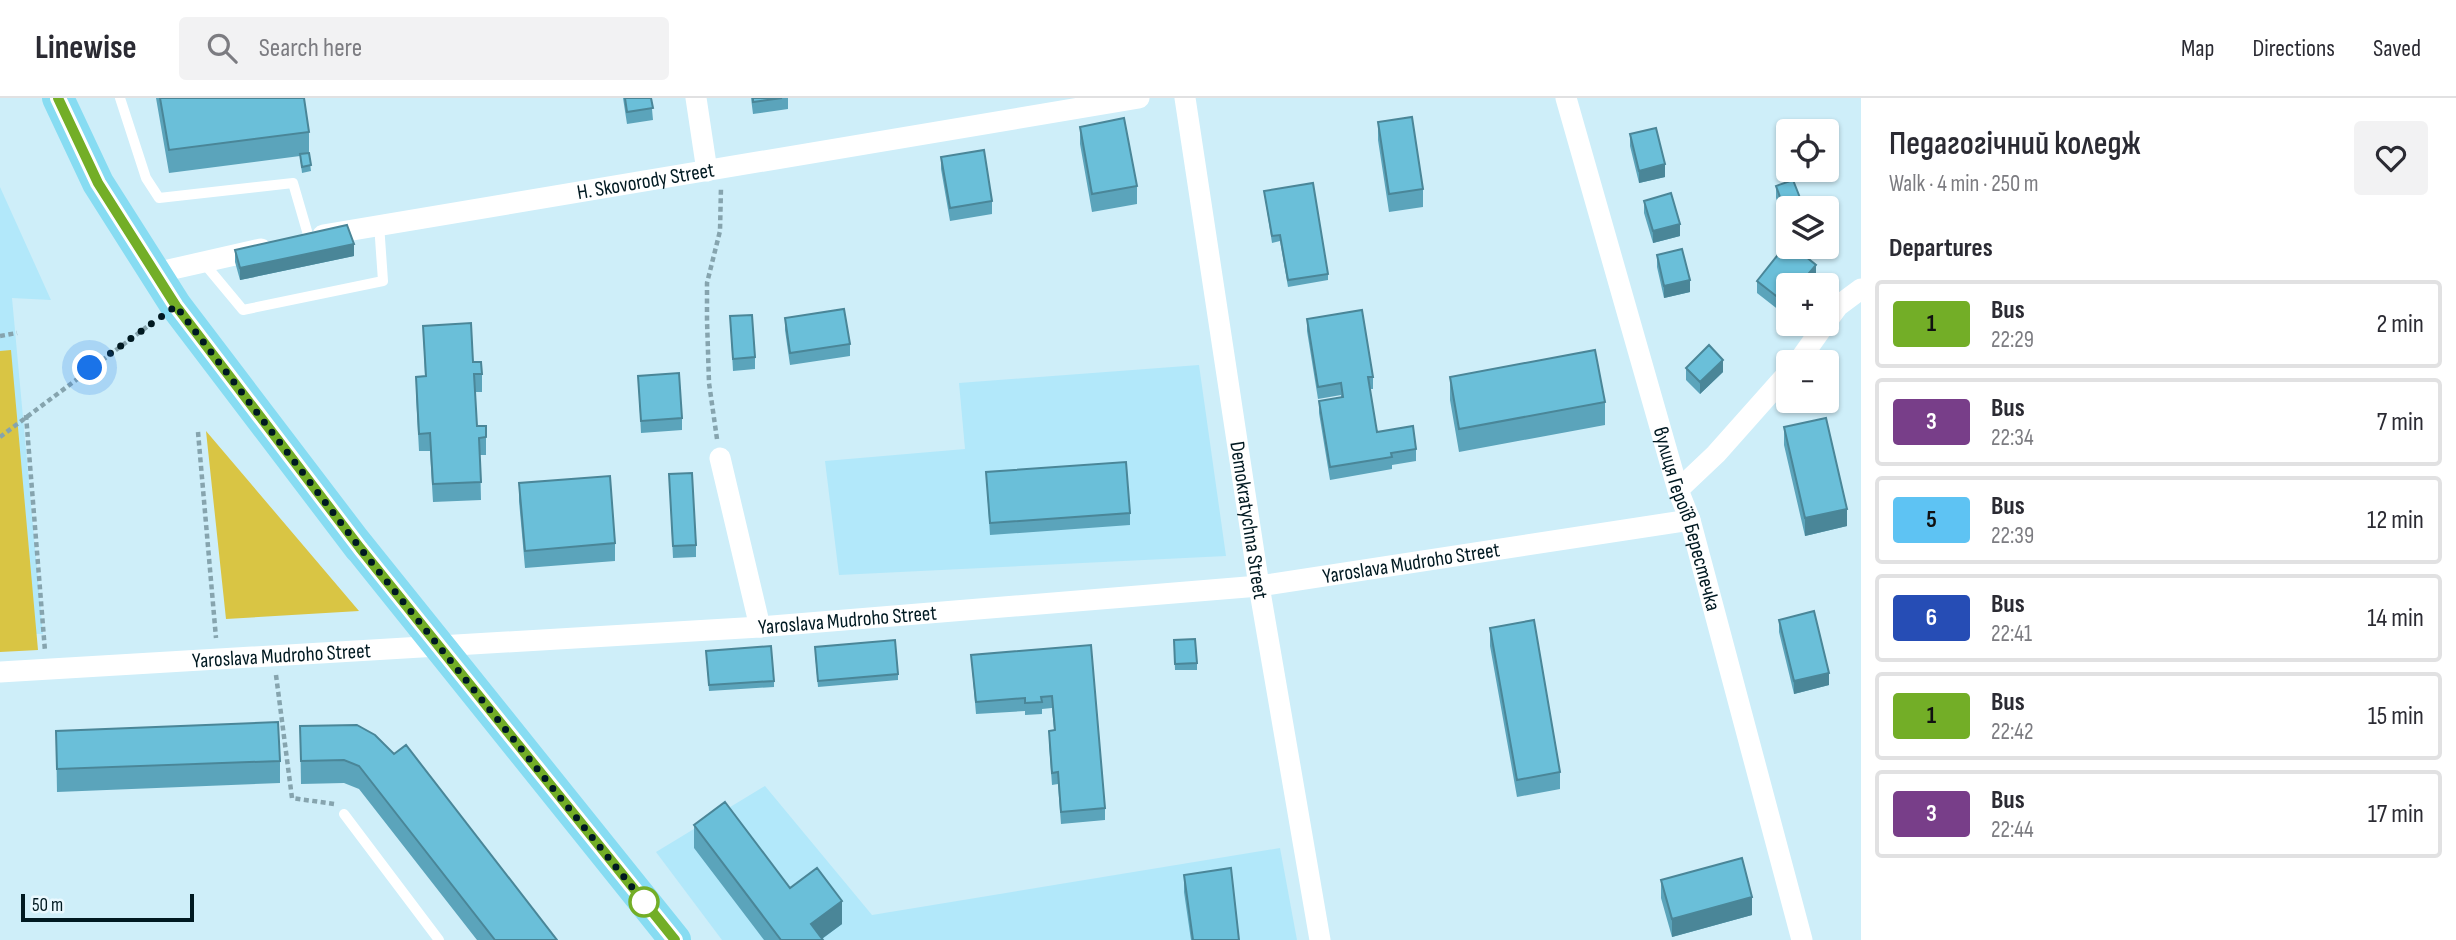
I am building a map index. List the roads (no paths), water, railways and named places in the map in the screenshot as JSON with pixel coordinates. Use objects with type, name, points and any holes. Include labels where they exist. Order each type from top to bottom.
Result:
[{"type":"main road","points":[[58,98],[98,183],[176,306],[357,544],[673,939]]},
{"type":"street","points":[[696,98],[715,170]]},
{"type":"street","name":"H. Skovorody Street","points":[[156,273],[379,223],[715,170],[1139,98]]},
{"type":"street","name":"Demokratychna Street","points":[[1185,98],[1259,586],[1320,940]]},
{"type":"street","name":"вулиця Героїв Берестечка","points":[[1566,98],[1678,490],[1690,520],[1799,939]]},
{"type":"street","points":[[1839,305],[1861,289]]},
{"type":"street","points":[[1678,490],[1716,454],[1776,386]]},
{"type":"street","points":[[720,458],[760,627]]},
{"type":"street","name":"Yaroslava Mudroho Street","points":[[0,672],[760,627],[1259,586],[1690,520]]},
{"type":"lane","points":[[120,98],[146,178],[159,198],[293,183],[309,238]]},
{"type":"lane","points":[[203,261],[243,310],[383,281],[379,223]]},
{"type":"lane","points":[[344,814],[439,940]]}]
